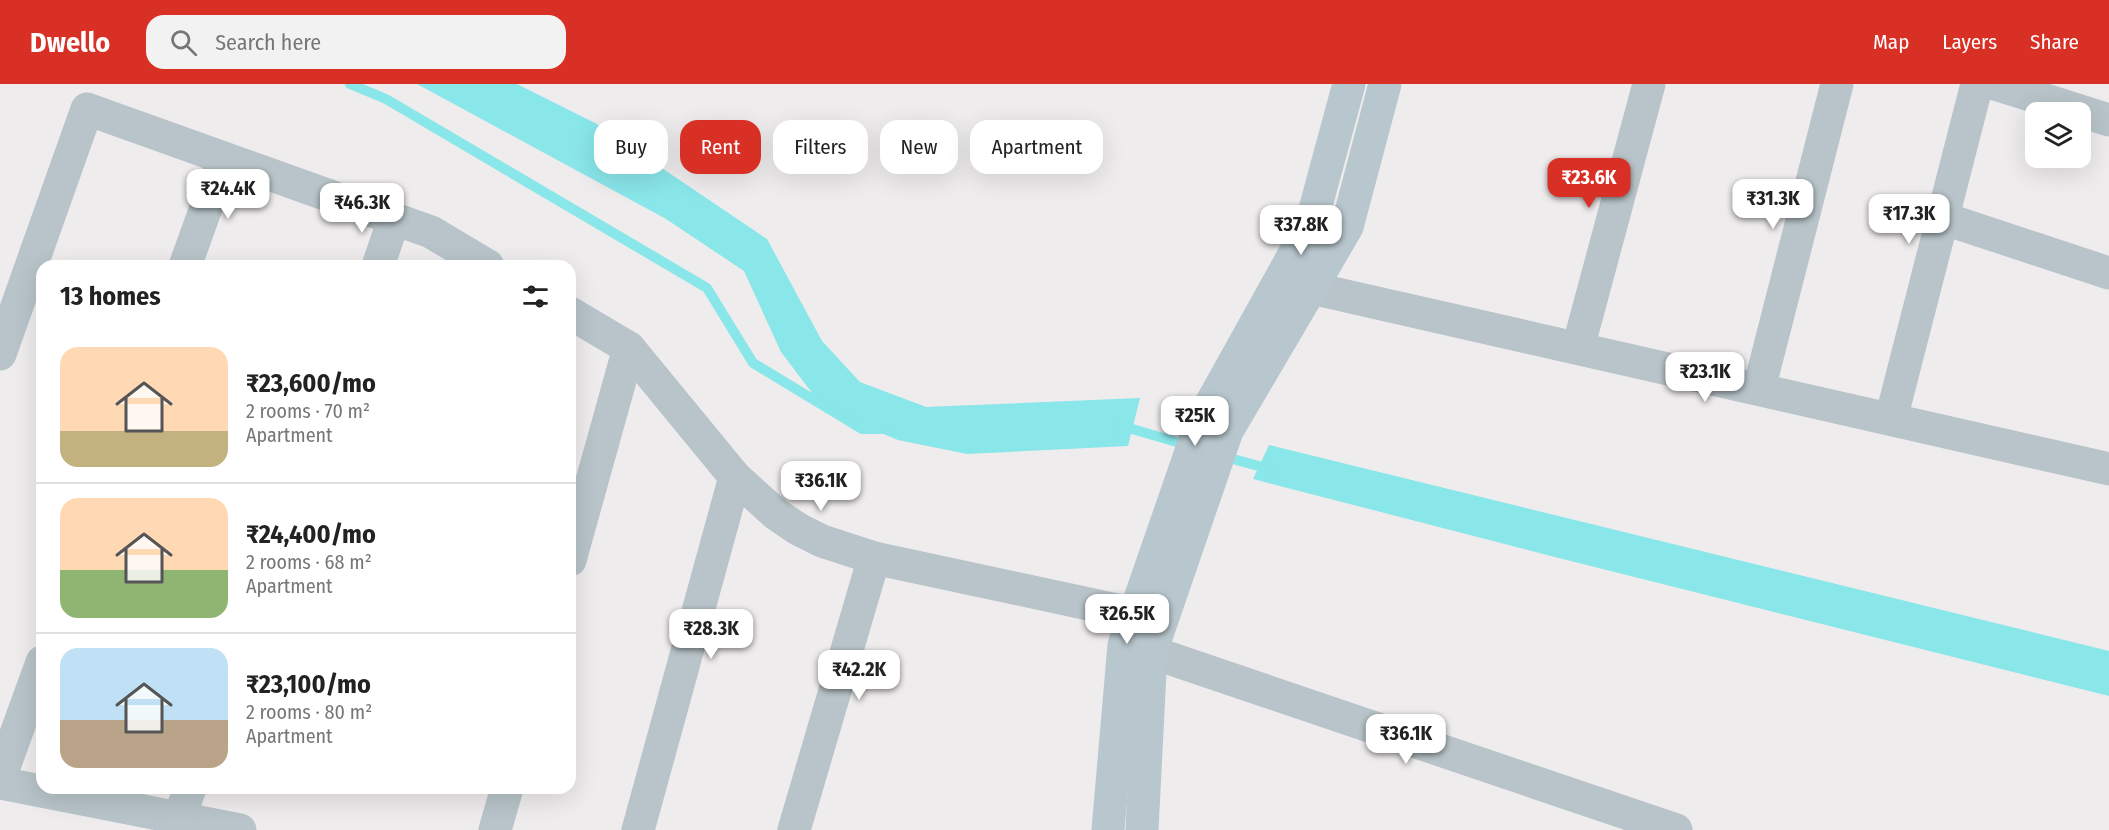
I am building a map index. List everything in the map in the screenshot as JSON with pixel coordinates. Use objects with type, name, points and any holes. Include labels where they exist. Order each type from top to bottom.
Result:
[{"type":"street","points":[[1142,830],[1151,652],[1197,475],[1214,426],[1311,224],[1349,84]]},
{"type":"street","points":[[1214,426],[1311,288],[1347,226],[1385,84]]},
{"type":"street","points":[[1578,348],[1648,84]]},
{"type":"street","points":[[1759,389],[1837,84]]},
{"type":"street","points":[[1891,419],[1977,84]]},
{"type":"street","points":[[1995,84],[2109,120]]},
{"type":"street","points":[[0,354],[87,109],[431,232],[478,260]]},
{"type":"street","points":[[187,260],[224,158]]},
{"type":"street","points":[[1942,218],[2109,273]]},
{"type":"street","points":[[380,260],[394,219]]},
{"type":"street","points":[[1311,224],[1340,239]]},
{"type":"street","points":[[1311,288],[2109,470]]},
{"type":"street","points":[[576,317],[629,348],[735,477],[768,508],[798,529],[847,550],[874,558],[1135,614]]},
{"type":"street","points":[[576,514],[581,475],[629,348]]},
{"type":"street","points":[[1107,830],[1124,645],[1135,614],[1197,475]]},
{"type":"street","points":[[638,830],[735,477]]},
{"type":"street","points":[[794,830],[874,558]]},
{"type":"street","points":[[1151,652],[1676,830]]},
{"type":"street","points":[[36,679],[0,780],[36,789]]},
{"type":"street","points":[[56,794],[177,824],[240,830]]},
{"type":"street","points":[[177,824],[188,794]]},
{"type":"street","points":[[495,830],[505,794]]},
{"type":"water","points":[[417,84],[517,84],[594,122],[594,174],[668,172],[767,239],[822,341],[860,382],[926,407],[1140,398],[1128,446],[967,454],[898,440],[825,410],[781,352],[744,271],[666,219]]},
{"type":"water","points":[[1269,445],[2109,651],[2109,696],[1253,479]]},
{"type":"waterway","points":[[350,84],[386,99],[707,288],[753,363],[862,429],[886,429]]},
{"type":"waterway","points":[[1118,428],[1129,428],[1190,446]]},
{"type":"waterway","points":[[1222,456],[1273,470]]}]
